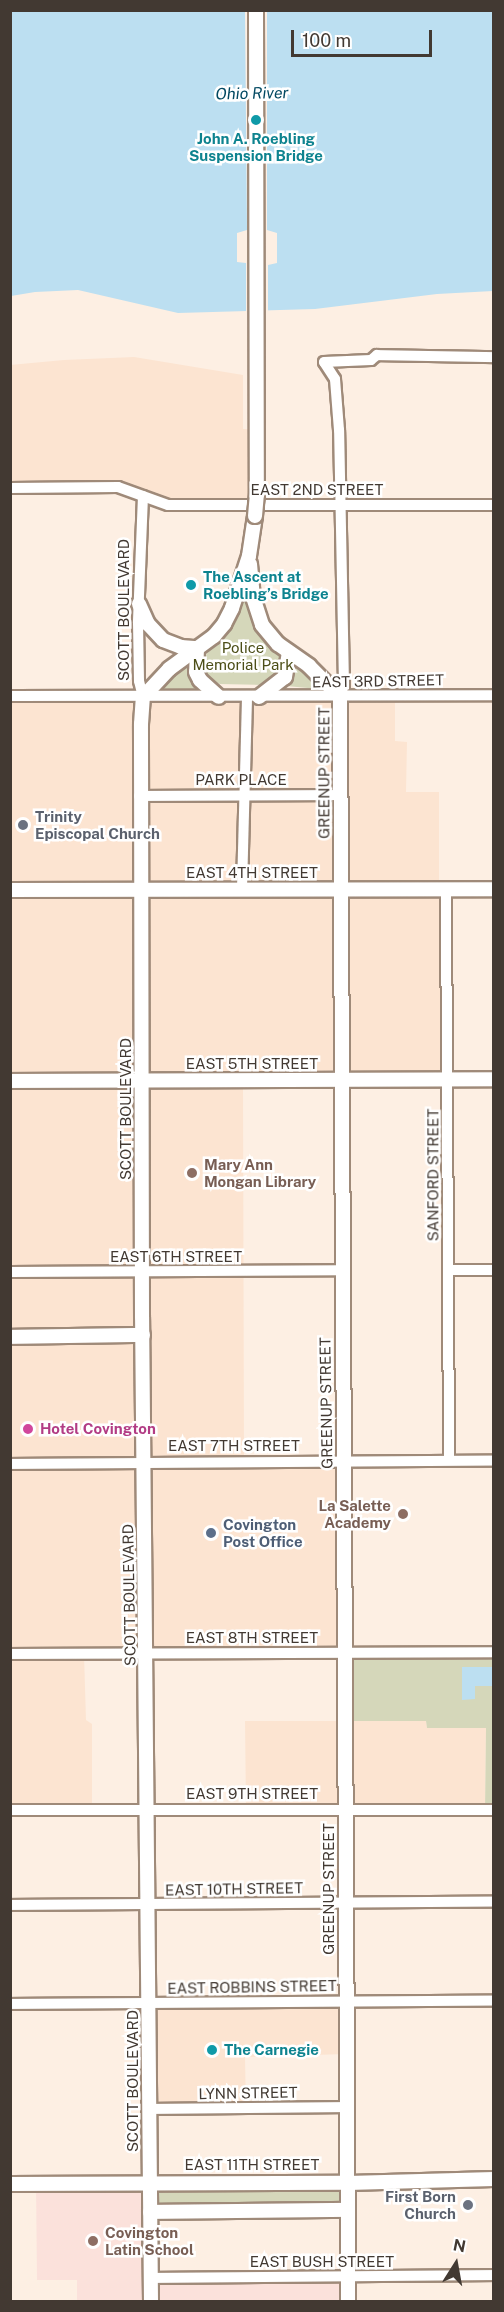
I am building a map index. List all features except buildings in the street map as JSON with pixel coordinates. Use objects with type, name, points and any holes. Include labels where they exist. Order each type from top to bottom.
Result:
[{"type":"main road","points":[[143,697],[169,669],[214,636],[224,624],[232,608],[249,556],[257,494],[256,10]]},
{"type":"main road","points":[[249,556],[256,610],[262,625],[289,653],[309,666],[340,697]]},
{"type":"main road","points":[[139,604],[148,624],[163,640],[181,647],[196,648]]},
{"type":"main road","points":[[196,648],[196,672],[200,680],[219,697]]},
{"type":"main road","points":[[253,697],[277,686],[285,677],[289,653]]},
{"type":"main road","name":"SCOTT BOULEVARD","points":[[143,697],[140,796],[142,1335],[147,1653],[151,2301]]},
{"type":"main road","name":"GREENUP STREET","points":[[340,697],[342,795],[340,889],[341,1270],[348,2301]]},
{"type":"main road","name":"EAST 4TH STREET","points":[[10,890],[494,889]]},
{"type":"main road","name":"EAST 5TH STREET","points":[[10,1081],[494,1079]]},
{"type":"main road","points":[[10,1337],[142,1335]]},
{"type":"main road","name":"EAST 11TH STREET","points":[[10,2184],[494,2179]]},
{"type":"main road","points":[[150,2212],[348,2210]]},
{"type":"street","name":"GREENUP STREET","points":[[340,697],[344,685],[339,430],[335,379],[324,362],[371,360],[377,355],[494,357]]},
{"type":"street","name":"EAST 2ND STREET","points":[[10,488],[118,487],[168,505],[494,505]]},
{"type":"street","name":"SCOTT BOULEVARD","points":[[143,496],[139,604],[139,681],[143,697]]},
{"type":"street","name":"EAST 3RD STREET","points":[[10,696],[494,695]]},
{"type":"street","points":[[242,889],[243,795],[253,697]]},
{"type":"street","name":"PARK PLACE","points":[[140,796],[342,795]]},
{"type":"street","name":"SANFORD STREET","points":[[446,889],[449,1460]]},
{"type":"street","name":"EAST 6TH STREET","points":[[10,1272],[341,1270]]},
{"type":"street","points":[[448,1270],[494,1270]]},
{"type":"street","name":"EAST 7TH STREET","points":[[10,1464],[494,1461]]},
{"type":"street","name":"EAST 8TH STREET","points":[[10,1654],[494,1652]]},
{"type":"street","name":"EAST 9TH STREET","points":[[10,1810],[148,1808],[494,1810]]},
{"type":"street","name":"EAST 10TH STREET","points":[[10,1905],[494,1902]]},
{"type":"street","name":"EAST ROBBINS STREET","points":[[10,2004],[494,2001]]},
{"type":"street","name":"LYNN STREET","points":[[150,2109],[347,2106]]},
{"type":"street","name":"EAST BUSH STREET","points":[[151,2278],[494,2275]]},
{"type":"shaded area","points":[[134,357],[243,375],[243,429],[258,430],[259,505],[168,505],[118,487],[11,488],[10,365]]},
{"type":"shaded area","points":[[11,696],[395,696],[395,741],[407,742],[406,792],[439,792],[439,881],[446,889],[447,1079],[243,1081],[244,1461],[343,1461],[344,1652],[84,1654],[86,1720],[92,1724],[92,1809],[11,1810]]},
{"type":"shaded area","points":[[245,1721],[426,1721],[427,1728],[486,1728],[485,1810],[246,1808]]},
{"type":"shaded area","points":[[346,2001],[346,2054],[245,2057],[246,2108],[150,2109],[149,2003]]},
{"type":"shaded area","name":"Covington Latin School","points":[[149,2181],[151,2278],[348,2277],[348,2301],[77,2301],[77,2280],[37,2280],[36,2183]]},
{"type":"green space","name":"Police Memorial Park","points":[[245,587],[250,615],[257,628],[281,656],[280,674],[264,685],[220,684],[209,680],[202,673],[203,658],[222,637]]},
{"type":"green space","points":[[293,662],[319,684],[319,689],[286,686]]},
{"type":"green space","points":[[188,663],[201,689],[161,689],[168,678]]},
{"type":"green space","points":[[344,1652],[493,1652],[493,1810],[485,1810],[486,1728],[427,1728],[426,1721],[344,1721]]},
{"type":"green space","points":[[149,2181],[348,2184],[347,2215],[148,2212]]},
{"type":"water","name":"Ohio River","points":[[11,11],[493,11],[493,291],[437,294],[315,309],[178,313],[78,290],[35,292],[11,296]]},
{"type":"water","points":[[462,1667],[493,1667],[493,1686],[475,1686],[475,1699],[462,1700]]},
{"type":"pier","name":"John A. Roebling Suspension Bridge","points":[[245,11],[267,11],[267,230],[277,233],[277,263],[268,265],[268,314],[246,314],[246,263],[237,262],[237,233],[247,230]]},
{"type":"place","name":"John A. Roebling Suspension Bridge","points":[[256,120]]},
{"type":"place","name":"The Ascent at Roebling’s Bridge","points":[[191,585]]},
{"type":"place","name":"Trinity Episcopal Church","points":[[23,825]]},
{"type":"place","name":"Mary Ann Mongan Library","points":[[192,1173]]},
{"type":"place","name":"Hotel Covington","points":[[28,1429]]},
{"type":"place","name":"La Salette Academy","points":[[403,1514]]},
{"type":"place","name":"Covington Post Office","points":[[211,1533]]},
{"type":"place","name":"The Carnegie","points":[[212,2050]]},
{"type":"place","name":"First Born Church","points":[[468,2205]]},
{"type":"place","name":"Covington Latin School","points":[[93,2241]]}]
